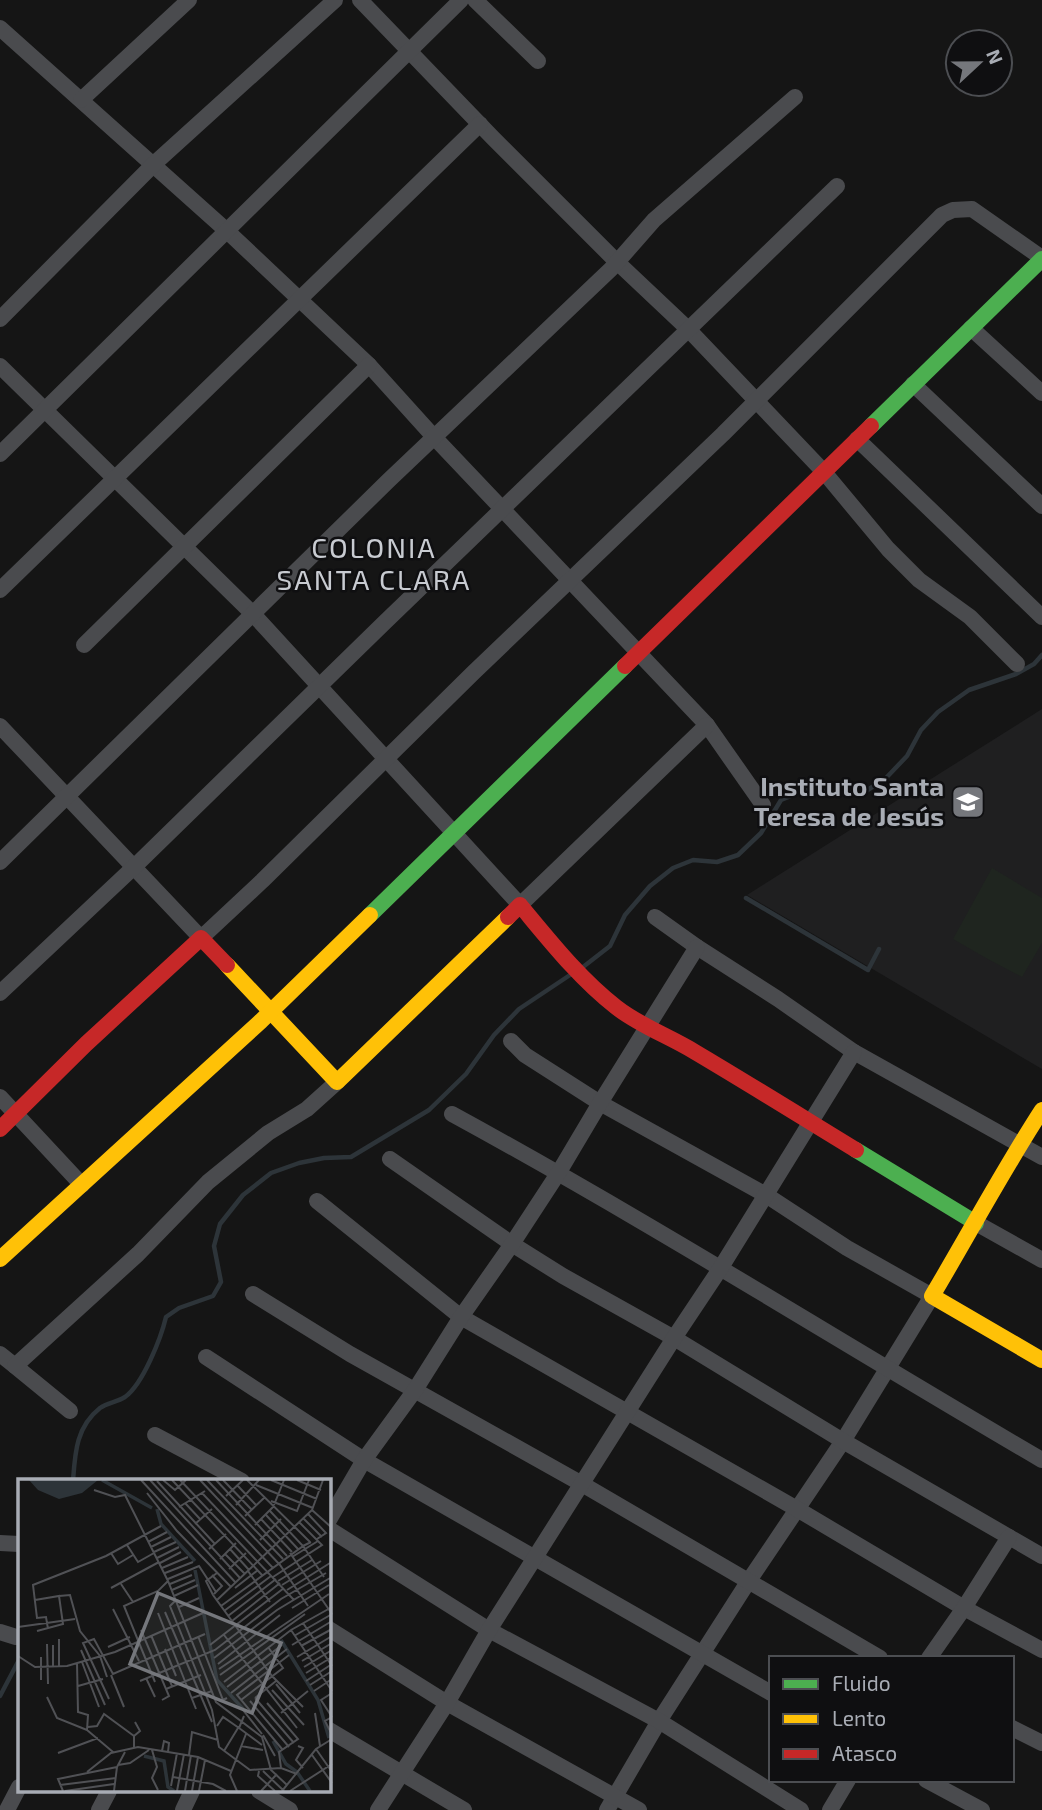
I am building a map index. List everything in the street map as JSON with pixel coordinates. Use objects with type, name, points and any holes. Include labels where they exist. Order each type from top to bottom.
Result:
[{"type":"street","points":[[80,100],[189,0]]},
{"type":"street","points":[[0,319],[153,165],[335,0]]},
{"type":"street","points":[[360,0],[617,262],[688,329],[824,472],[888,549],[919,580],[970,617],[1017,664]]},
{"type":"street","points":[[0,454],[461,0]]},
{"type":"street","points":[[475,0],[538,61]]},
{"type":"street","points":[[0,28],[227,231],[369,365],[707,725],[763,805]]},
{"type":"street","points":[[0,862],[434,437],[611,269],[654,220],[795,97]]},
{"type":"street","points":[[0,590],[480,124]]},
{"type":"street","points":[[0,993],[134,867],[837,186]]},
{"type":"street","points":[[0,1129],[86,1044],[262,881],[757,401],[942,215],[953,210],[972,209],[1042,258],[270,1012],[0,1259]]},
{"type":"street","points":[[971,328],[1042,393]]},
{"type":"street","points":[[85,645],[369,365]]},
{"type":"street","points":[[0,366],[253,614],[584,978],[617,1008],[647,1028],[692,1050],[976,1223],[1042,1260]]},
{"type":"street","points":[[913,384],[1042,506]]},
{"type":"street","points":[[857,439],[1042,617]]},
{"type":"street","points":[[15,1366],[138,1254],[208,1182],[268,1133],[307,1109],[337,1082],[707,725]]},
{"type":"street","points":[[0,726],[337,1082]]},
{"type":"street","points":[[655,917],[854,1052],[1042,1157]]},
{"type":"street","points":[[331,1517],[364,1460],[415,1390],[559,1172],[697,947]]},
{"type":"street","points":[[511,1041],[524,1055],[600,1103],[766,1195],[847,1248],[1042,1360]]},
{"type":"street","points":[[379,1810],[447,1703],[489,1630],[720,1269],[854,1052]]},
{"type":"street","points":[[0,1097],[82,1185]]},
{"type":"street","points":[[611,1804],[659,1721],[747,1582],[842,1441],[1042,1110]]},
{"type":"street","points":[[452,1114],[559,1172],[1042,1460]]},
{"type":"street","points":[[390,1159],[563,1276],[674,1338],[842,1441],[1042,1556]]},
{"type":"street","points":[[317,1201],[461,1317],[964,1608],[1042,1650]]},
{"type":"street","points":[[253,1294],[350,1354],[876,1656]]},
{"type":"street","points":[[0,1353],[70,1411]]},
{"type":"street","points":[[206,1357],[364,1460],[769,1692]]},
{"type":"street","points":[[155,1434],[238,1479]]},
{"type":"street","points":[[331,1530],[489,1630],[659,1721],[801,1810]]},
{"type":"street","points":[[930,1656],[1009,1538]]},
{"type":"street","points":[[0,1543],[18,1544]]},
{"type":"street","points":[[331,1630],[611,1804],[639,1810]]},
{"type":"street","points":[[1014,1729],[1042,1743]]},
{"type":"street","points":[[331,1731],[464,1810]]},
{"type":"street","points":[[830,1810],[847,1782]]},
{"type":"street","points":[[930,1782],[982,1810]]},
{"type":"street","points":[[7,1810],[18,1789]]},
{"type":"street","points":[[99,1810],[108,1792]]},
{"type":"street","points":[[183,1810],[192,1792]]},
{"type":"street","points":[[261,1792],[290,1810]]},
{"type":"shaded area","name":"Instituto Santa Teresa de Jesús","points":[[1042,709],[1042,1069],[747,895]]},
{"type":"shaded area","points":[[992,868],[1042,898],[1042,943],[1022,977],[953,939]]},
{"type":"waterway","points":[[583,967],[610,946],[625,915],[650,886],[673,868],[693,860],[717,862],[738,855],[761,833],[781,800],[806,790],[863,793],[886,778],[907,756],[921,730],[938,712],[969,690],[1016,674],[1034,664],[1042,655]]},
{"type":"waterway","points":[[746,898],[868,970],[879,949]]},
{"type":"waterway","points":[[73,1479],[78,1441],[86,1423],[100,1408],[132,1391],[145,1372],[166,1317],[179,1308],[213,1296],[221,1282],[214,1246],[220,1224],[243,1195],[271,1173],[299,1163],[324,1158],[351,1157],[429,1110],[466,1074],[494,1035],[519,1009],[570,975]]},
{"type":"waterway","points":[[0,1696],[18,1662]]},
{"type":"traffic: fast","points":[[871,426],[1042,259]]},
{"type":"traffic: fast","points":[[370,915],[625,666]]},
{"type":"traffic: fast","points":[[856,1150],[976,1223]]},
{"type":"traffic: slow","points":[[0,1259],[261,1021],[370,915]]},
{"type":"traffic: slow","points":[[227,965],[337,1082],[508,917]]},
{"type":"traffic: slow","points":[[1042,1110],[932,1296],[1042,1360]]},
{"type":"traffic: jam","points":[[625,666],[871,426]]},
{"type":"traffic: jam","points":[[508,917],[520,905],[577,971],[625,1014],[695,1052],[856,1150]]},
{"type":"traffic: jam","points":[[0,1129],[86,1044],[201,938],[227,965]]},
{"type":"place","name":"Instituto Santa Teresa de Jesús","points":[[968,802]]},
{"type":"district","name":"COLONIA SANTA CLARA","points":[[374,564]]}]
